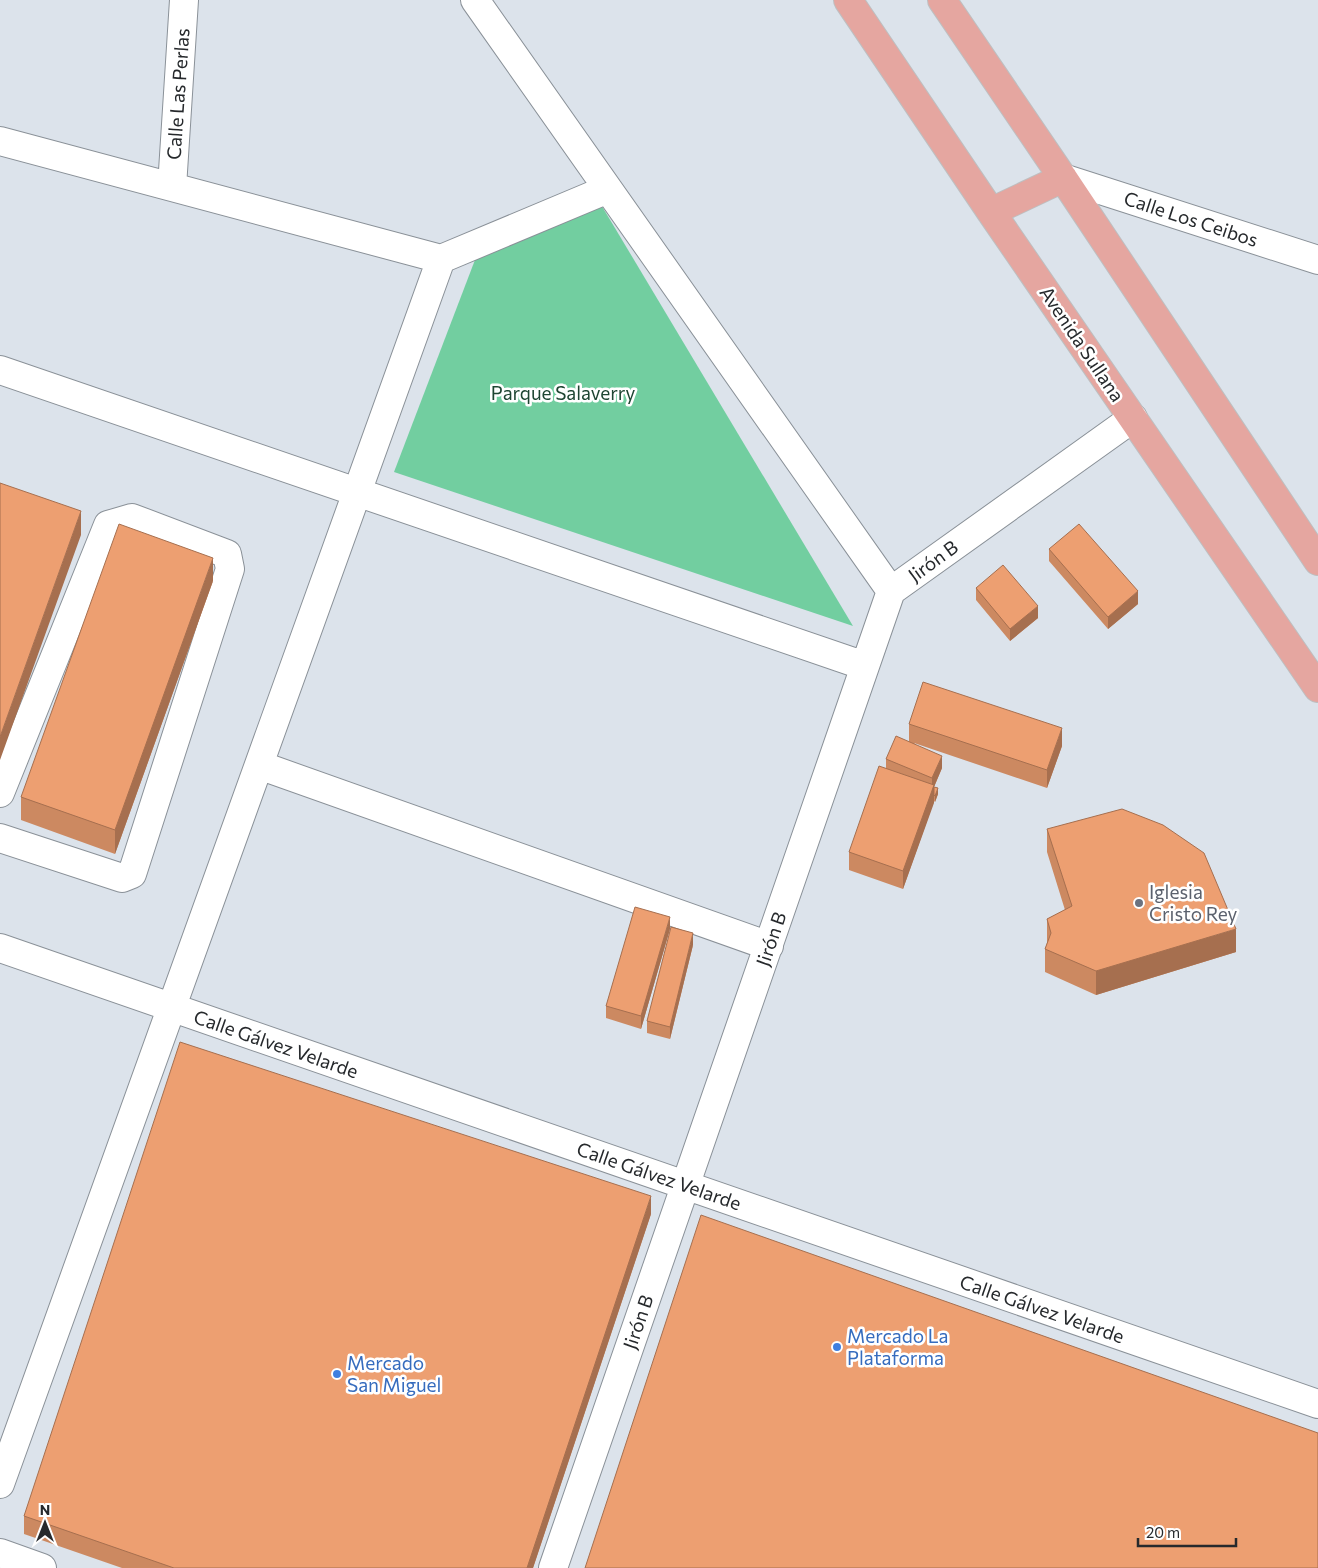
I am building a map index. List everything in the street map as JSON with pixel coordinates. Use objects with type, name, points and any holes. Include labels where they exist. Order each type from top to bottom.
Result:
[{"type":"main road","name":"Avenida Sullana","points":[[848,0],[991,212],[1318,688]]},
{"type":"main road","points":[[942,0],[1318,561]]},
{"type":"main road","points":[[991,212],[1063,178]]},
{"type":"street","name":"Calle Las Perlas","points":[[172,187],[184,0]]},
{"type":"street","points":[[475,0],[891,591]]},
{"type":"street","points":[[0,141],[441,259],[608,189]]},
{"type":"street","name":"Calle Los Ceibos","points":[[1063,178],[1318,260]]},
{"type":"street","points":[[0,1484],[441,259]]},
{"type":"street","points":[[0,370],[865,666]]},
{"type":"street","name":"Jirón B","points":[[553,1568],[891,591],[1133,418]]},
{"type":"street","points":[[0,793],[108,525],[132,518],[227,554],[230,569],[132,874],[122,878],[0,838]]},
{"type":"street","points":[[259,765],[768,946]]},
{"type":"street","name":"Calle Gálvez Velarde","points":[[0,948],[1318,1404]]},
{"type":"street","points":[[0,1553],[42,1568]]},
{"type":"green space","name":"Parque Salaverry","points":[[597,198],[853,626],[394,472],[478,252]]},
{"type":"building","points":[[0,483],[81,511],[0,737]]},
{"type":"building","points":[[119,524],[213,558],[115,830],[21,797]]},
{"type":"building","points":[[1079,524],[1138,591],[1108,617],[1049,549]]},
{"type":"building","points":[[1003,565],[1038,606],[1010,629],[976,588]]},
{"type":"building","points":[[923,682],[1062,728],[1047,770],[909,724]]},
{"type":"building","points":[[896,736],[942,756],[932,778],[886,759]]},
{"type":"building","points":[[879,766],[934,785],[903,871],[849,852]]},
{"type":"building","points":[[934,787],[938,788],[935,796],[934,795]]},
{"type":"building","name":"Iglesia Cristo Rey","points":[[1122,809],[1163,825],[1204,853],[1236,929],[1096,971],[1045,949],[1051,933],[1047,919],[1072,906],[1047,829]]},
{"type":"building","points":[[635,907],[670,917],[641,1016],[606,1006]]},
{"type":"building","points":[[671,927],[693,933],[670,1027],[647,1021]]},
{"type":"building","name":"Mercado San Miguel","points":[[180,1042],[651,1196],[527,1568],[174,1568],[24,1516]]},
{"type":"building","name":"Mercado La Plataforma","points":[[701,1215],[1318,1433],[1318,1568],[585,1568]]},
{"type":"place","name":"Iglesia Cristo Rey","points":[[1139,903]]},
{"type":"place","name":"Mercado La Plataforma","points":[[837,1347]]},
{"type":"place","name":"Mercado San Miguel","points":[[337,1374]]}]
